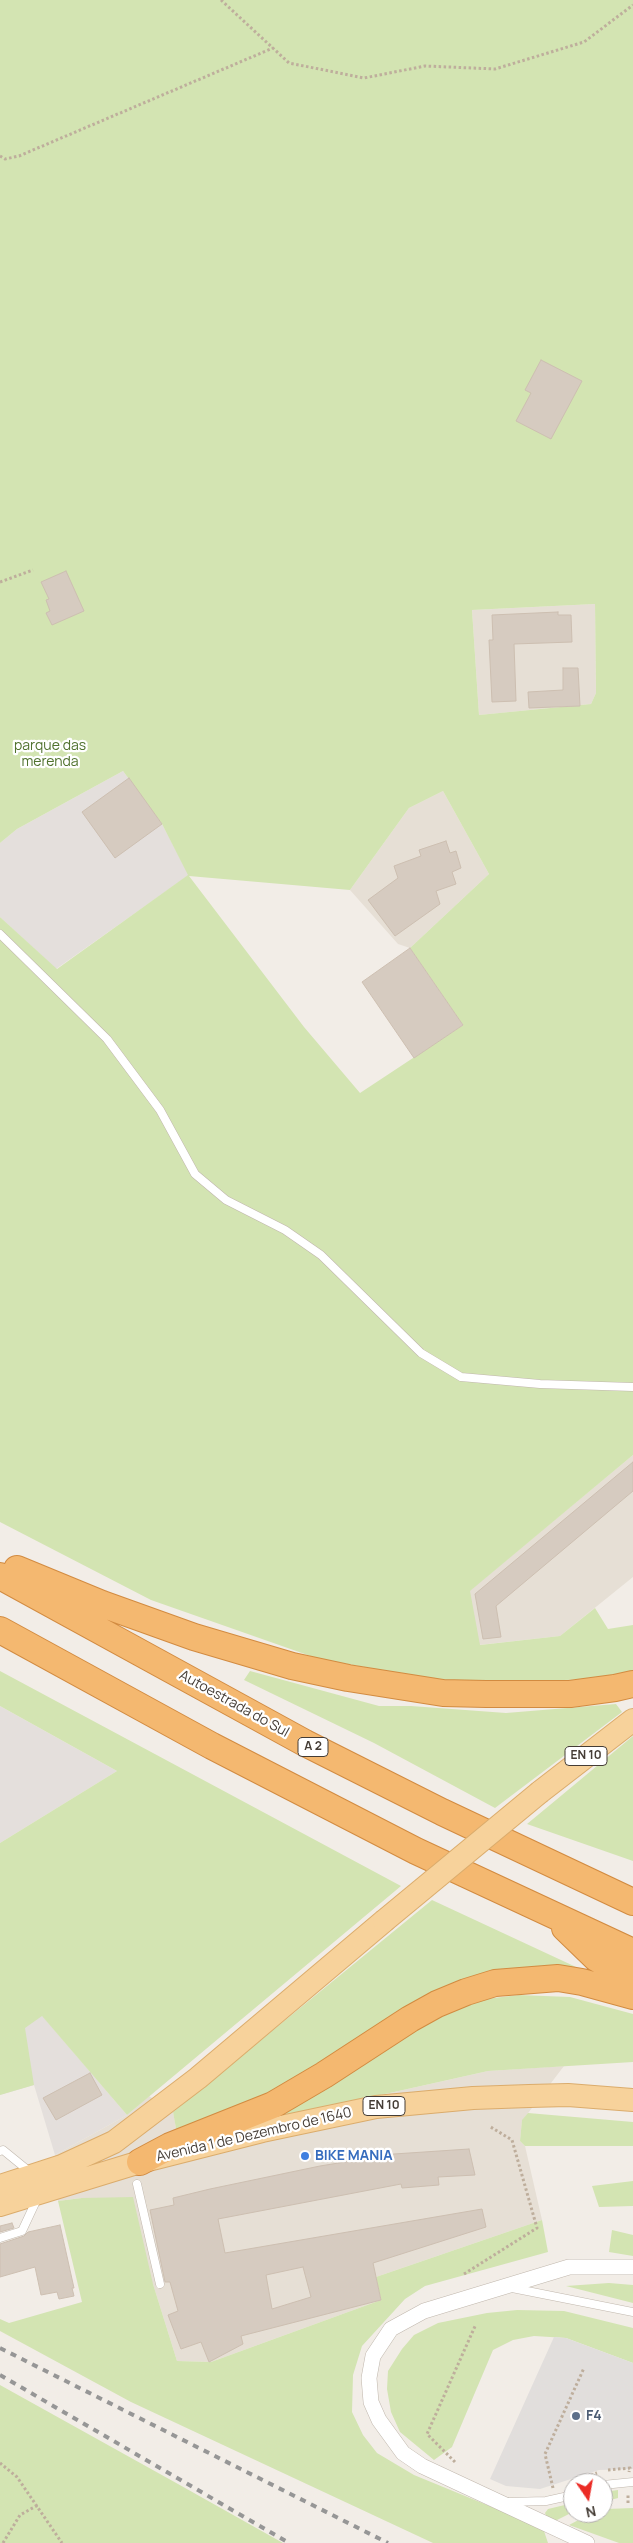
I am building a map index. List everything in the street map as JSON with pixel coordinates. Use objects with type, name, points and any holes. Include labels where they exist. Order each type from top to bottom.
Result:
[{"type":"highway","points":[[0,1562],[102,1604],[194,1637],[292,1666],[348,1678],[444,1692],[496,1694],[570,1694],[633,1684]]},
{"type":"highway","name":"Autoestrada do Sul","points":[[0,1576],[305,1743],[442,1812],[633,1902]]},
{"type":"highway","points":[[0,1630],[212,1746],[416,1851],[633,1952]]},
{"type":"highway","points":[[550,1914],[596,1958],[633,1979]]},
{"type":"highway","points":[[138,2173],[170,2146],[273,2105],[324,2075],[410,2019],[437,2004],[466,1992],[495,1983],[558,1978],[582,1982],[633,1996]]},
{"type":"main road","name":"EN 10","points":[[38,2184],[114,2142],[206,2072],[384,1920],[540,1792],[633,1720]]},
{"type":"main road","name":"Avenida 1 de Dezembro de 1640","points":[[0,2186],[38,2184],[138,2173],[262,2131],[376,2107],[474,2098],[530,2096],[568,2095],[633,2100]]},
{"type":"main road","name":"Avenida 1 de Dezembro de 1640","points":[[0,2205],[38,2184]]},
{"type":"street","points":[[587,2543],[422,2466],[404,2453],[379,2420],[372,2402],[369,2378],[373,2356],[391,2329],[424,2311],[569,2267],[633,2267]]},
{"type":"lane","points":[[0,934],[107,1039],[160,1110],[195,1174],[226,1200],[285,1230],[321,1256],[420,1353],[461,1376],[540,1384],[633,1387]]},
{"type":"lane","points":[[0,2151],[3,2150],[38,2184],[22,2231],[0,2238]]},
{"type":"lane","points":[[138,2173],[160,2284]]},
{"type":"lane","points":[[508,2287],[633,2312]]},
{"type":"lane","points":[[613,2484],[631,2482]]},
{"type":"lane","points":[[496,2500],[538,2502],[563,2497]]},
{"type":"path","points":[[221,0],[289,63],[364,78],[425,66],[495,69],[584,42],[633,5]]},
{"type":"path","points":[[0,156],[5,159],[18,156],[273,48]]},
{"type":"path","points":[[0,582],[33,570]]},
{"type":"path","points":[[464,2274],[536,2228],[512,2140],[489,2126]]},
{"type":"path","points":[[458,2464],[446,2455],[427,2434],[476,2324]]},
{"type":"path","points":[[554,2488],[545,2454],[584,2368]]},
{"type":"path","points":[[0,2463],[17,2477],[62,2543]]},
{"type":"path","points":[[596,2473],[630,2468],[631,2482],[628,2503]]},
{"type":"path","points":[[547,2490],[560,2487]]},
{"type":"path","points":[[3,2543],[20,2515],[38,2506]]},
{"type":"shaded area","points":[[595,604],[596,693],[591,704],[479,715],[472,610]]},
{"type":"shaded area","points":[[123,771],[162,824],[189,875],[56,969],[0,917],[0,843],[17,829]]},
{"type":"shaded area","points":[[443,791],[489,874],[410,948],[398,944],[350,890],[409,808]]},
{"type":"shaded area","points":[[633,1455],[633,1577],[560,1636],[479,1645],[469,1591]]},
{"type":"shaded area","points":[[0,1706],[117,1771],[0,1843]]},
{"type":"shaded area","points":[[0,1966],[127,2115],[55,2155],[34,2085],[0,2095]]},
{"type":"shaded area","points":[[564,2066],[522,2121],[520,2141],[525,2146],[542,2220],[376,2277],[381,2300],[211,2362],[177,2361],[153,2284],[82,2198],[58,2201],[55,2155],[127,2115],[149,2096],[173,2112],[177,2133],[269,2123],[327,2107],[488,2071]]},
{"type":"shaded area","name":"F4","points":[[554,2337],[566,2338],[633,2363],[633,2469],[599,2470],[590,2473],[563,2473],[563,2482],[540,2489],[506,2486],[490,2479]]},
{"type":"green space","name":"parque das merenda","points":[[0,0],[633,0],[633,1455],[470,1591],[480,1645],[560,1636],[595,1608],[608,1629],[633,1625],[633,1674],[600,1679],[455,1683],[319,1659],[151,1600],[0,1522],[0,917],[57,969],[188,875],[162,824],[123,771],[17,829],[0,843]],"holes":[[[595,604],[596,693],[591,704],[479,715],[472,610]],[[443,791],[489,874],[410,948],[463,1025],[360,1093],[304,1027],[189,876],[350,890],[409,808]]]},
{"type":"green space","points":[[0,1671],[401,1886],[127,2115],[42,2016],[25,2028],[34,2085],[0,2095],[0,1843],[117,1771],[0,1706]]},
{"type":"green space","points":[[250,1671],[379,1706],[411,1706],[506,1713],[616,1704],[622,1712],[495,1808],[374,1743],[244,1680]]},
{"type":"green space","points":[[633,1736],[633,1861],[527,1824],[556,1800]]},
{"type":"green space","points":[[432,1900],[576,1967],[572,1970],[511,1969],[262,2103],[177,2134],[173,2112]]},
{"type":"green space","points":[[519,1995],[570,1997],[633,2014],[633,2062],[488,2071],[327,2107],[269,2124],[408,2032],[455,2008],[477,2000]]},
{"type":"green space","points":[[528,2113],[633,2122],[633,2146],[525,2146],[520,2141],[522,2120]]},
{"type":"green space","points":[[633,2181],[633,2206],[599,2207],[592,2186]]},
{"type":"green space","points":[[133,2197],[153,2284],[177,2361],[211,2362],[381,2300],[376,2277],[542,2220],[548,2252],[425,2286],[405,2299],[362,2346],[353,2375],[352,2412],[363,2435],[377,2453],[414,2475],[543,2528],[548,2543],[433,2543],[131,2402],[0,2331],[0,2319],[9,2323],[82,2302],[58,2201],[82,2198]]},
{"type":"green space","points":[[612,2230],[633,2235],[633,2256],[609,2252]]},
{"type":"green space","points":[[609,2283],[633,2285],[633,2303],[566,2286]]},
{"type":"green space","points":[[517,2310],[564,2311],[633,2328],[633,2363],[566,2338],[534,2336],[513,2340],[493,2350],[452,2447],[434,2460],[400,2432],[391,2412],[387,2389],[388,2371],[402,2349],[414,2335],[438,2323],[487,2313]]},
{"type":"green space","points":[[0,2385],[178,2484],[283,2543],[0,2543]]},
{"type":"green space","points":[[618,2490],[618,2498],[613,2499],[613,2491]]},
{"type":"green space","points":[[563,2505],[563,2517],[555,2521],[547,2518],[545,2513],[548,2509]]},
{"type":"green space","points":[[633,2508],[633,2543],[619,2543],[569,2525],[573,2523],[613,2523],[613,2509]]},
{"type":"building","points":[[541,360],[582,381],[551,439],[516,421],[531,393],[525,390]]},
{"type":"building","points":[[66,571],[84,611],[52,625],[46,613],[50,611],[46,600],[49,599],[41,582]]},
{"type":"building","points":[[558,612],[558,615],[571,615],[572,642],[514,644],[516,701],[492,702],[489,640],[493,640],[492,615]]},
{"type":"building","points":[[563,668],[578,668],[580,706],[529,708],[528,692],[563,690]]},
{"type":"building","points":[[129,778],[162,824],[115,858],[82,812]]},
{"type":"building","points":[[446,841],[450,853],[456,851],[461,868],[452,872],[456,884],[436,891],[440,904],[395,936],[368,900],[398,878],[394,866],[421,856],[419,850]]},
{"type":"building","points":[[410,948],[463,1025],[414,1058],[362,982]]},
{"type":"building","points":[[633,1462],[633,1491],[496,1606],[501,1637],[483,1639],[475,1594]]},
{"type":"building","points":[[90,2073],[102,2095],[56,2120],[43,2098]]},
{"type":"building","points":[[469,2149],[475,2175],[438,2177],[439,2185],[402,2188],[401,2184],[218,2219],[225,2253],[482,2209],[486,2227],[373,2263],[381,2300],[241,2336],[243,2344],[209,2362],[201,2342],[181,2349],[168,2315],[178,2311],[170,2282],[165,2282],[150,2210],[174,2205],[173,2198],[210,2189],[320,2166],[394,2154]],"holes":[[[303,2267],[311,2297],[272,2309],[266,2275]]]},
{"type":"building","points":[[12,2223],[14,2228],[0,2232],[0,2226]]},
{"type":"building","points":[[60,2225],[74,2288],[72,2288],[74,2296],[59,2299],[57,2292],[41,2295],[35,2267],[0,2277],[0,2244],[24,2236],[28,2232]]},
{"type":"railway","points":[[0,2348],[388,2543]]},
{"type":"railway","points":[[0,2375],[289,2543]]},
{"type":"place","name":"BIKE MANIA","points":[[305,2156]]},
{"type":"place","name":"F4","points":[[576,2416]]}]
